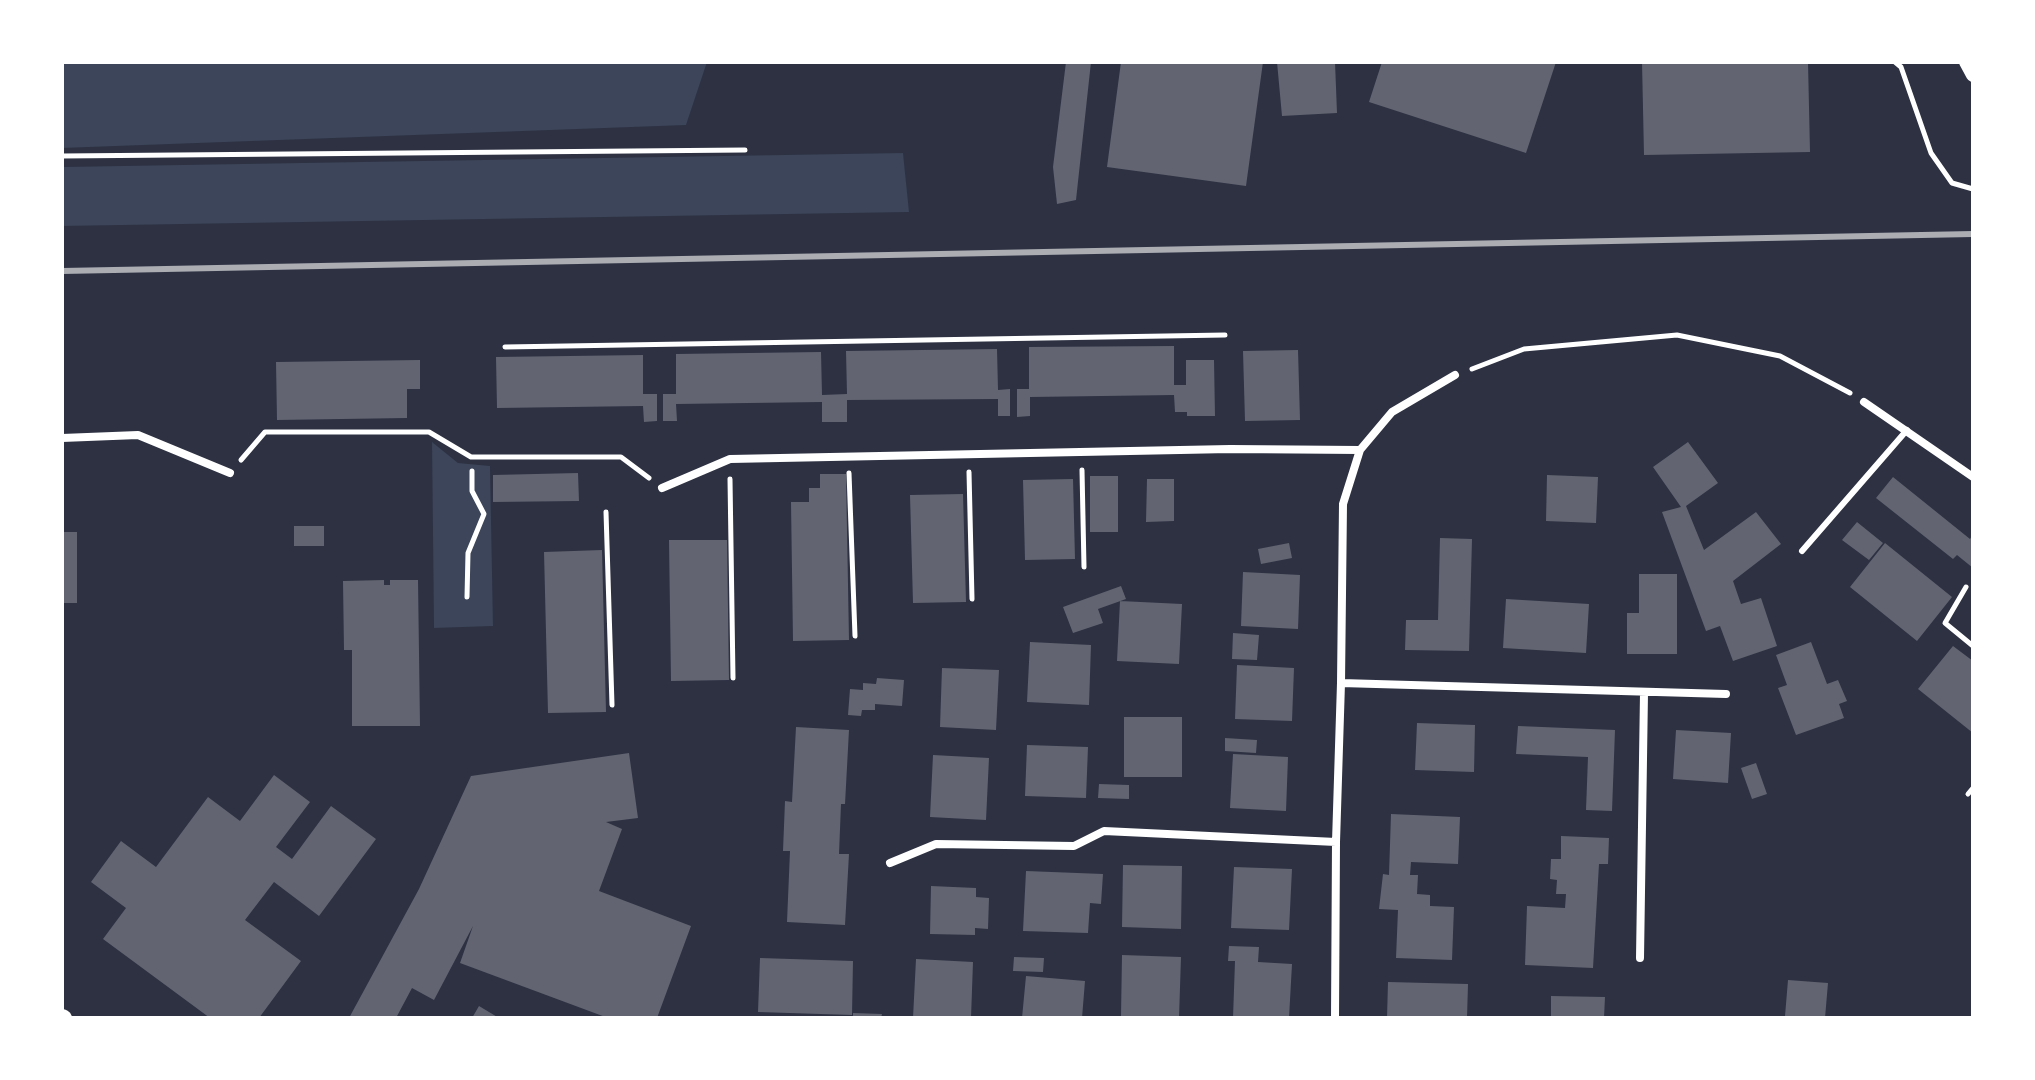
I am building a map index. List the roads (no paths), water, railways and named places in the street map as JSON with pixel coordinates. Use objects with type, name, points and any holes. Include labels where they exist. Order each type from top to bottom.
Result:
[{"type":"street","points":[[1966,62],[1973,75]]},
{"type":"street","points":[[1335,1018],[1343,504],[1360,450],[1392,412],[1455,375]]},
{"type":"street","points":[[1864,402],[1973,477]]},
{"type":"street","points":[[62,438],[138,435],[230,473]]},
{"type":"street","points":[[662,488],[730,459],[1360,450]]},
{"type":"street","points":[[1341,683],[1726,694]]},
{"type":"street","points":[[1640,958],[1644,693]]},
{"type":"street","points":[[890,863],[936,844],[1074,846],[1104,831],[1336,842]]},
{"type":"lane","points":[[1802,551],[1907,430]]},
{"type":"railway","points":[[62,271],[1973,234]]}]
